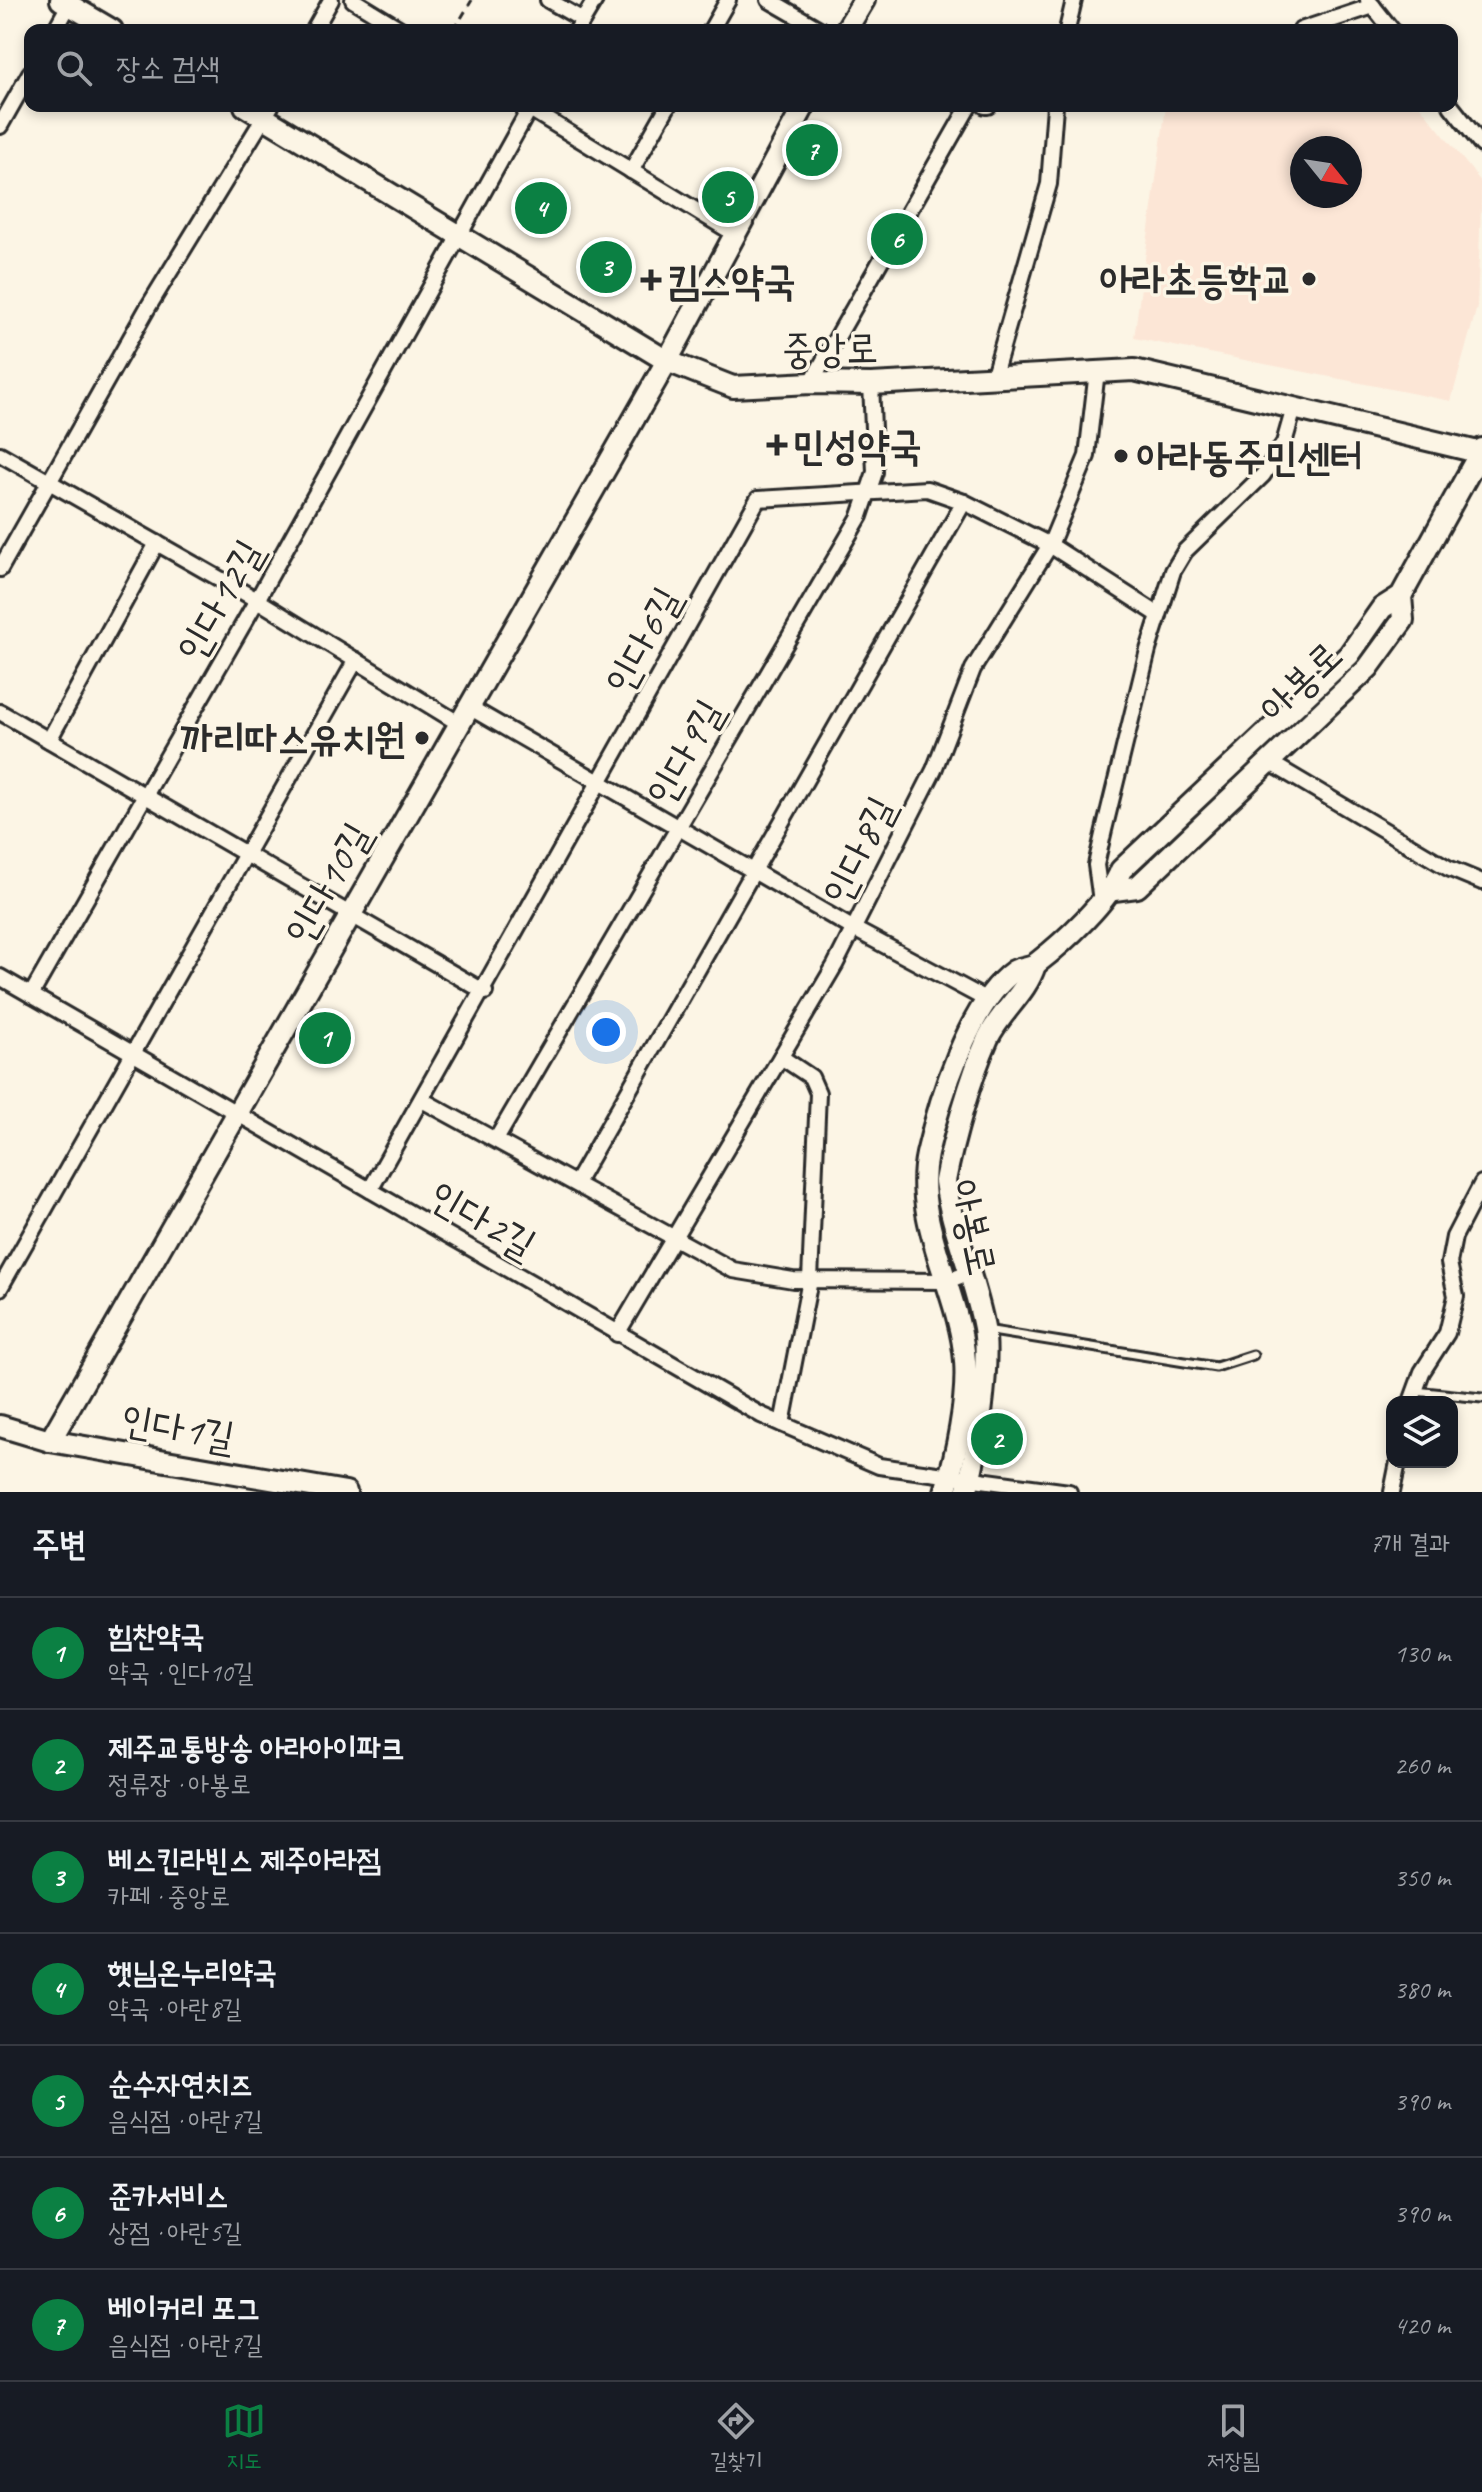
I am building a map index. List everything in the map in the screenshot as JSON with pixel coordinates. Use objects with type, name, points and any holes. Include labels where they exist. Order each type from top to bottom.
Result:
[{"type":"main road","points":[[850,24],[864,0]]},
{"type":"main road","points":[[65,3],[102,24]]},
{"type":"main road","name":"중앙로","points":[[270,112],[459,234],[667,361],[733,387],[871,384],[994,375],[1134,370],[1481,452]]},
{"type":"main road","name":"인다10길","points":[[50,1441],[667,361],[801,112]]},
{"type":"main road","name":"아봉로","points":[[958,1484],[965,1362],[927,1210],[923,1180],[927,1153],[967,1029],[987,1000],[1015,971],[1035,965],[1107,896],[1121,870],[1349,655],[1382,608],[1401,596],[1481,452]]},
{"type":"main road","name":"아봉로","points":[[1107,896],[1137,887],[1368,668],[1403,620],[1401,596]]},
{"type":"main road","name":"아봉로","points":[[958,1484],[984,1364],[984,1330],[948,1205],[945,1181],[949,1159],[988,1038],[1004,1011],[1029,983],[1035,965]]},
{"type":"main road","name":"인다1길","points":[[0,1426],[50,1441],[346,1492]]},
{"type":"street","points":[[317,24],[331,0]]},
{"type":"street","points":[[353,0],[392,24]]},
{"type":"street","points":[[548,0],[579,24]]},
{"type":"street","points":[[581,24],[595,0]]},
{"type":"street","points":[[714,24],[728,0]]},
{"type":"street","points":[[769,0],[811,24]]},
{"type":"street","points":[[1068,24],[1074,0]]},
{"type":"street","points":[[57,24],[65,3]]},
{"type":"street","points":[[1316,24],[1370,3],[1387,24]]},
{"type":"street","points":[[0,126],[24,84]]},
{"type":"street","points":[[0,569],[147,309],[267,112]]},
{"type":"street","name":"인다12길","points":[[31,995],[257,600],[525,112]]},
{"type":"street","points":[[536,112],[735,234]]},
{"type":"street","points":[[631,171],[665,112]]},
{"type":"street","points":[[811,383],[966,112]]},
{"type":"street","points":[[994,375],[1049,184],[1055,112]]},
{"type":"street","points":[[1456,112],[1482,145]]},
{"type":"street","name":"인다8길","points":[[617,1334],[854,929],[934,770],[973,669],[1050,545],[1087,456],[1097,371]]},
{"type":"street","name":"인다9길","points":[[497,1138],[860,516],[875,472],[871,384]]},
{"type":"street","points":[[1107,896],[1096,865],[1173,571],[1185,551],[1263,475],[1284,443],[1294,408]]},
{"type":"street","points":[[0,454],[356,660],[600,782],[854,929],[987,1000]]},
{"type":"street","name":"인다6길","points":[[370,1190],[485,992],[758,499],[927,489],[964,502],[1050,545],[1159,615]]},
{"type":"street","points":[[576,1183],[751,870],[964,502]]},
{"type":"street","points":[[49,740],[157,543]]},
{"type":"street","points":[[0,1288],[356,660]]},
{"type":"street","points":[[0,712],[485,992]]},
{"type":"street","points":[[1269,762],[1435,860],[1482,882]]},
{"type":"street","name":"인다2길","points":[[0,977],[617,1334],[782,1424],[879,1466],[958,1484],[1069,1492]]},
{"type":"street","points":[[781,1057],[811,1077],[818,1093],[810,1280],[782,1424]]},
{"type":"street","points":[[422,1100],[497,1138],[733,1270],[810,1280],[947,1281],[969,1273]]},
{"type":"street","points":[[1413,1396],[1422,1372],[1447,1333],[1456,1296],[1449,1263],[1454,1237],[1482,1183]]},
{"type":"street","points":[[1392,1492],[1397,1468]]},
{"type":"lane","points":[[984,1330],[1216,1367],[1253,1355]]},
{"type":"lane","points":[[1458,1398],[1482,1398]]},
{"type":"path","points":[[458,24],[472,0]]},
{"type":"shaded area","name":"아라초등학교","points":[[1165,112],[1425,112],[1482,183],[1477,307],[1451,401],[1134,338]]},
{"type":"place","name":"베이커리 포그","points":[[812,150]]},
{"type":"place","name":"순수자연치즈","points":[[728,197]]},
{"type":"place","name":"햇님온누리약국","points":[[541,208]]},
{"type":"place","name":"준카서비스","points":[[897,239]]},
{"type":"place","name":"베스킨라빈스 제주아라점","points":[[606,267]]},
{"type":"place","name":"아라초등학교","points":[[1309,279]]},
{"type":"place","name":"킴스약국","points":[[651,280]]},
{"type":"place","name":"민성약국","points":[[777,445]]},
{"type":"place","name":"아라동주민센터","points":[[1121,456]]},
{"type":"place","name":"까리따스유치원","points":[[422,738]]},
{"type":"place","name":"힘찬약국","points":[[325,1038]]},
{"type":"place","name":"제주교통방송 아라아이파크","points":[[997,1439]]}]
